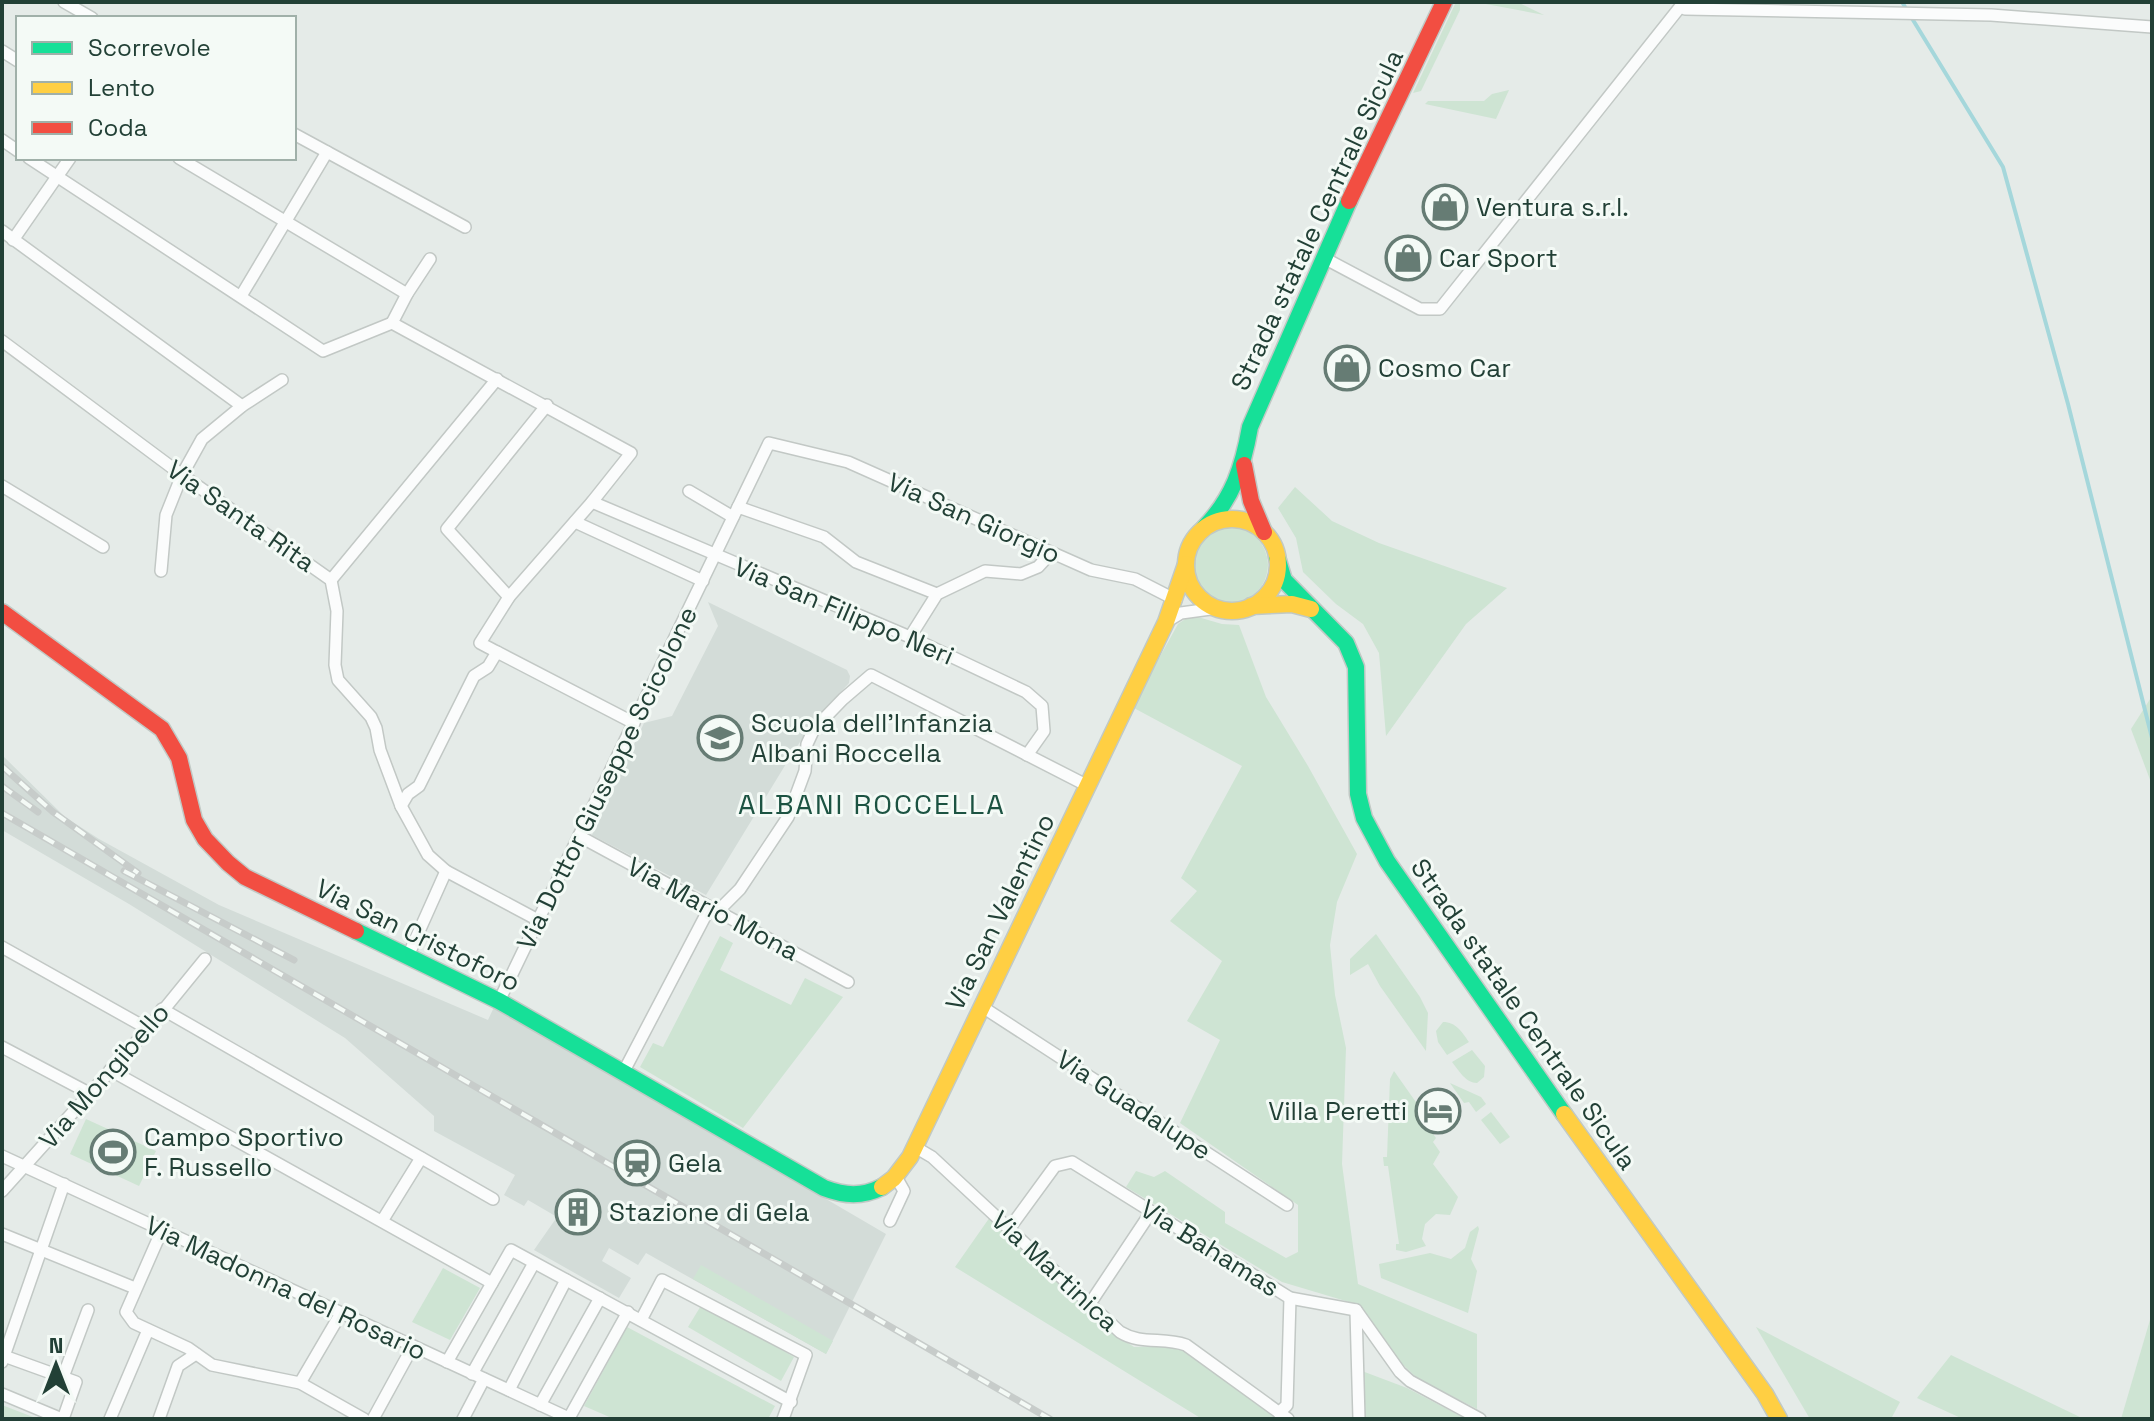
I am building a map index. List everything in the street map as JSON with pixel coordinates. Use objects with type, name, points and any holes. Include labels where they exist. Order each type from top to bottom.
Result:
[{"type":"main road","name":"Strada statale Centrale Sicula","points":[[1204,528],[1225,503],[1244,462],[1250,427],[1361,173],[1444,2]]},
{"type":"main road","name":"Strada statale Centrale Sicula","points":[[1244,462],[1251,501],[1265,533]]},
{"type":"main road","points":[[1229,519],[1254,524],[1265,533],[1277,557],[1277,572],[1263,598],[1240,610],[1218,608],[1194,592],[1186,564],[1188,550],[1204,528],[1229,519]]},
{"type":"main road","name":"Strada statale Centrale Sicula","points":[[1277,557],[1284,580],[1346,643],[1356,667],[1358,794],[1364,818],[1387,861],[1485,1004],[1765,1394],[1779,1419]]},
{"type":"main road","name":"Via San Valentino","points":[[896,1177],[915,1147],[1166,622],[1186,564]]},
{"type":"main road","points":[[1251,606],[1292,604],[1312,610]]},
{"type":"main road","name":"Via San Cristoforo","points":[[2,612],[162,729],[180,756],[195,823],[209,844],[245,877],[499,1001],[832,1192],[862,1195],[881,1189],[896,1177]]},
{"type":"street","points":[[64,2],[88,16]]},
{"type":"street","points":[[1324,258],[1420,309],[1440,309],[1682,4],[1685,9],[1928,13],[2152,27]]},
{"type":"street","points":[[296,135],[465,227]]},
{"type":"street","points":[[241,296],[327,152]]},
{"type":"street","points":[[32,160],[323,351],[392,323],[430,259]]},
{"type":"street","points":[[13,240],[69,160]]},
{"type":"street","points":[[182,160],[407,294]]},
{"type":"street","points":[[2,231],[242,406]]},
{"type":"street","points":[[392,323],[631,453],[509,597],[480,643],[634,723]]},
{"type":"street","name":"Via Santa Rita","points":[[2,341],[182,475],[331,580],[337,611],[335,665],[338,680],[371,717],[401,806],[428,855],[446,871]]},
{"type":"street","points":[[331,580],[497,379]]},
{"type":"street","points":[[161,571],[166,515],[182,475],[202,439],[242,406],[282,380]]},
{"type":"street","points":[[509,597],[447,529],[547,405]]},
{"type":"street","name":"Via Dottor Giuseppe Scicolone","points":[[499,1001],[769,443]]},
{"type":"street","name":"Via San Giorgio","points":[[769,443],[848,462],[1091,570],[1135,579],[1176,600]]},
{"type":"street","points":[[2,486],[103,547]]},
{"type":"street","points":[[689,491],[736,512],[824,537],[856,562],[937,594]]},
{"type":"street","name":"Via San Filippo Neri","points":[[592,502],[910,637],[1026,692],[1042,706],[1044,731],[1027,755]]},
{"type":"street","points":[[575,522],[703,581]]},
{"type":"street","points":[[910,637],[937,594],[985,571],[1021,574],[1038,567],[1051,553]]},
{"type":"street","points":[[1166,622],[1181,613],[1218,608]]},
{"type":"street","points":[[401,806],[408,794],[419,786],[474,676],[488,667],[497,652]]},
{"type":"street","points":[[624,1071],[714,909],[740,889],[788,817],[805,771],[807,744],[814,729],[871,675],[1088,786]]},
{"type":"street","name":"Via Mario Mona","points":[[579,836],[848,982]]},
{"type":"street","points":[[408,956],[446,871],[538,920]]},
{"type":"street","points":[[2,947],[148,1029]]},
{"type":"street","name":"Via Mongibello","points":[[2,1191],[148,1029],[205,959]]},
{"type":"street","name":"Via Guadalupe","points":[[981,1006],[1287,1205]]},
{"type":"street","points":[[162,1009],[493,1199]]},
{"type":"street","points":[[2,1047],[89,1093]]},
{"type":"street","points":[[110,1070],[492,1283]]},
{"type":"street","name":"Via Martinica","points":[[915,1147],[932,1157],[1120,1332],[1133,1341],[1175,1341],[1186,1345],[1284,1416]]},
{"type":"street","name":"Via Madonna del Rosario","points":[[2,1156],[564,1418]]},
{"type":"street","points":[[382,1221],[421,1158]]},
{"type":"street","name":"Via Bahamas","points":[[1009,1229],[1055,1166],[1072,1162],[1290,1298],[1356,1310]]},
{"type":"street","name":"Via San Valentino","points":[[890,1221],[904,1191],[896,1177]]},
{"type":"street","points":[[2,1394],[62,1419],[76,1382],[3,1359],[64,1184]]},
{"type":"street","points":[[1089,1305],[1151,1212]]},
{"type":"street","points":[[162,1230],[126,1312],[134,1323],[212,1365],[300,1383],[364,1419]]},
{"type":"street","points":[[2,1234],[135,1288]]},
{"type":"street","points":[[447,1362],[511,1250],[791,1402]]},
{"type":"street","points":[[463,1419],[478,1376],[534,1263]]},
{"type":"street","points":[[509,1390],[566,1280]]},
{"type":"street","points":[[641,1320],[662,1280],[806,1355],[783,1419]]},
{"type":"street","points":[[540,1405],[600,1298]]},
{"type":"street","points":[[1284,1416],[1287,1405],[1290,1298]]},
{"type":"street","points":[[63,1377],[88,1310]]},
{"type":"street","points":[[1356,1310],[1359,1419]]},
{"type":"street","points":[[1356,1310],[1400,1372],[1410,1381],[1480,1419]]},
{"type":"street","points":[[564,1418],[628,1312]]},
{"type":"street","points":[[300,1383],[341,1313]]},
{"type":"street","points":[[110,1419],[148,1330]]},
{"type":"street","points":[[373,1419],[413,1346]]},
{"type":"street","points":[[159,1419],[178,1366],[196,1354]]},
{"type":"shaded area","name":"Scuola dell'Infanzia Albani Roccella","points":[[708,602],[847,670],[850,676],[849,683],[814,721],[792,754],[706,895],[592,835],[644,723],[672,716],[718,626]]},
{"type":"shaded area","points":[[2,755],[65,817],[219,905],[488,1020],[495,1005],[886,1234],[826,1354],[646,1253],[638,1265],[609,1248],[602,1261],[631,1278],[619,1298],[534,1250],[557,1217],[528,1200],[524,1206],[504,1195],[515,1175],[434,1131],[434,1116],[345,1038],[129,904],[2,830]]},
{"type":"green space","points":[[1456,2],[1460,2],[1460,10],[1421,91],[1413,93]]},
{"type":"green space","points":[[1475,2],[1517,2],[1544,15]]},
{"type":"green space","points":[[1509,90],[1496,119],[1425,104],[1428,101],[1484,101],[1492,94]]},
{"type":"green space","points":[[1295,487],[1332,521],[1379,543],[1507,588],[1466,624],[1386,736],[1379,653],[1363,624],[1336,604],[1303,572],[1296,538],[1278,508]]},
{"type":"green space","points":[[1230,527],[1245,530],[1257,538],[1265,550],[1268,565],[1265,580],[1257,592],[1245,600],[1230,603],[1215,600],[1203,592],[1195,580],[1192,565],[1195,550],[1203,538],[1215,530]]},
{"type":"green space","points":[[1191,615],[1222,624],[1239,625],[1266,697],[1357,854],[1337,902],[1330,945],[1335,995],[1346,1048],[1342,1164],[1358,1284],[1477,1334],[1477,1409],[1417,1378],[1349,1302],[1282,1282],[1126,1187],[1136,1171],[1154,1177],[1165,1171],[1225,1212],[1225,1223],[1286,1258],[1298,1252],[1298,1205],[1180,1123],[1220,1040],[1187,1021],[1222,961],[1170,921],[1197,891],[1181,878],[1242,766],[1132,707],[1178,624]]},
{"type":"green space","points":[[2152,696],[2152,785],[2131,729]]},
{"type":"green space","points":[[1376,934],[1428,1013],[1426,1051],[1368,964],[1350,975],[1350,959]]},
{"type":"green space","points":[[720,936],[733,943],[720,970],[791,1005],[805,978],[843,997],[743,1128],[640,1067],[653,1043],[663,1047]]},
{"type":"green space","points":[[1443,1022],[1455,1026],[1469,1042],[1447,1055],[1438,1042],[1436,1031]]},
{"type":"green space","points":[[1472,1050],[1485,1066],[1484,1077],[1477,1083],[1466,1079],[1452,1062]]},
{"type":"green space","points":[[1394,1071],[1425,1115],[1422,1119],[1436,1138],[1433,1142],[1440,1152],[1433,1164],[1458,1197],[1450,1215],[1436,1214],[1425,1224],[1422,1239],[1426,1246],[1406,1252],[1396,1250],[1396,1244],[1399,1244],[1388,1166],[1384,1166],[1383,1157],[1387,1157],[1390,1079]]},
{"type":"green space","points":[[1450,1083],[1481,1097],[1486,1104],[1476,1112],[1469,1102],[1464,1103]]},
{"type":"green space","points":[[1491,1112],[1510,1137],[1500,1144],[1481,1120]]},
{"type":"green space","name":"Campo Sportivo F. Russello","points":[[86,1119],[156,1151],[139,1186],[70,1154]]},
{"type":"green space","points":[[990,1217],[1110,1331],[1134,1347],[1164,1346],[1190,1352],[1286,1419],[1202,1419],[955,1267]]},
{"type":"green space","points":[[1478,1226],[1471,1259],[1477,1271],[1468,1313],[1381,1278],[1379,1264],[1430,1253],[1451,1259],[1465,1248],[1470,1232]]},
{"type":"green space","points":[[701,1265],[833,1341],[826,1354],[693,1279]]},
{"type":"green space","points":[[443,1268],[480,1288],[450,1340],[412,1322]]},
{"type":"green space","points":[[702,1304],[794,1357],[781,1381],[688,1327]]},
{"type":"green space","points":[[2152,1313],[2152,1419],[2121,1419]]},
{"type":"green space","points":[[627,1327],[775,1406],[768,1419],[614,1419],[584,1406]]},
{"type":"green space","points":[[1756,1327],[1900,1402],[1891,1419],[1810,1419]]},
{"type":"green space","points":[[1951,1355],[2084,1419],[1963,1419],[1917,1398]]},
{"type":"green space","points":[[1362,1371],[1407,1388],[1466,1419],[1363,1419]]},
{"type":"green space","points":[[2,1405],[33,1417],[2,1419]]},
{"type":"waterway","points":[[1902,2],[2003,167],[2068,404],[2152,738]]},
{"type":"railway","points":[[2,766],[53,812],[138,873]]},
{"type":"railway","points":[[2,786],[38,812]]},
{"type":"railway","points":[[2,813],[1050,1419]]},
{"type":"railway","points":[[124,871],[294,960]]},
{"type":"traffic: fast","points":[[1204,528],[1235,481],[1250,427],[1349,201]]},
{"type":"traffic: fast","points":[[1277,557],[1284,580],[1346,643],[1356,667],[1358,794],[1364,818],[1387,861],[1564,1114]]},
{"type":"traffic: fast","points":[[356,931],[499,1001],[824,1188],[853,1194],[882,1187]]},
{"type":"traffic: slow","points":[[1232,519],[1249,523],[1264,533],[1274,548],[1278,565],[1274,582],[1264,597],[1249,607],[1232,611],[1215,607],[1200,597],[1190,582],[1186,565],[1190,548],[1200,533],[1215,523],[1232,519]]},
{"type":"traffic: slow","points":[[882,1187],[894,1178],[910,1157],[1166,622],[1186,564]]},
{"type":"traffic: slow","points":[[1251,606],[1292,604],[1311,609]]},
{"type":"traffic: slow","points":[[1564,1114],[1765,1394],[1779,1419]]},
{"type":"traffic: jam","points":[[1349,201],[1444,2]]},
{"type":"traffic: jam","points":[[1244,465],[1251,501],[1264,532]]},
{"type":"traffic: jam","points":[[2,612],[162,729],[179,758],[194,820],[205,839],[228,863],[245,877],[356,931]]},
{"type":"place","name":"Ventura s.r.l.","points":[[1445,207]]},
{"type":"place","name":"Car Sport","points":[[1408,258]]},
{"type":"place","name":"Cosmo Car","points":[[1347,368]]},
{"type":"place","name":"Scuola dell'Infanzia Albani Roccella","points":[[720,738]]},
{"type":"place","name":"Villa Peretti","points":[[1438,1111]]},
{"type":"place","name":"Campo Sportivo F. Russello","points":[[113,1152]]},
{"type":"place","name":"Gela","points":[[637,1163]]},
{"type":"place","name":"Stazione di Gela","points":[[578,1212]]},
{"type":"district","name":"ALBANI ROCCELLA","points":[[872,804]]}]
